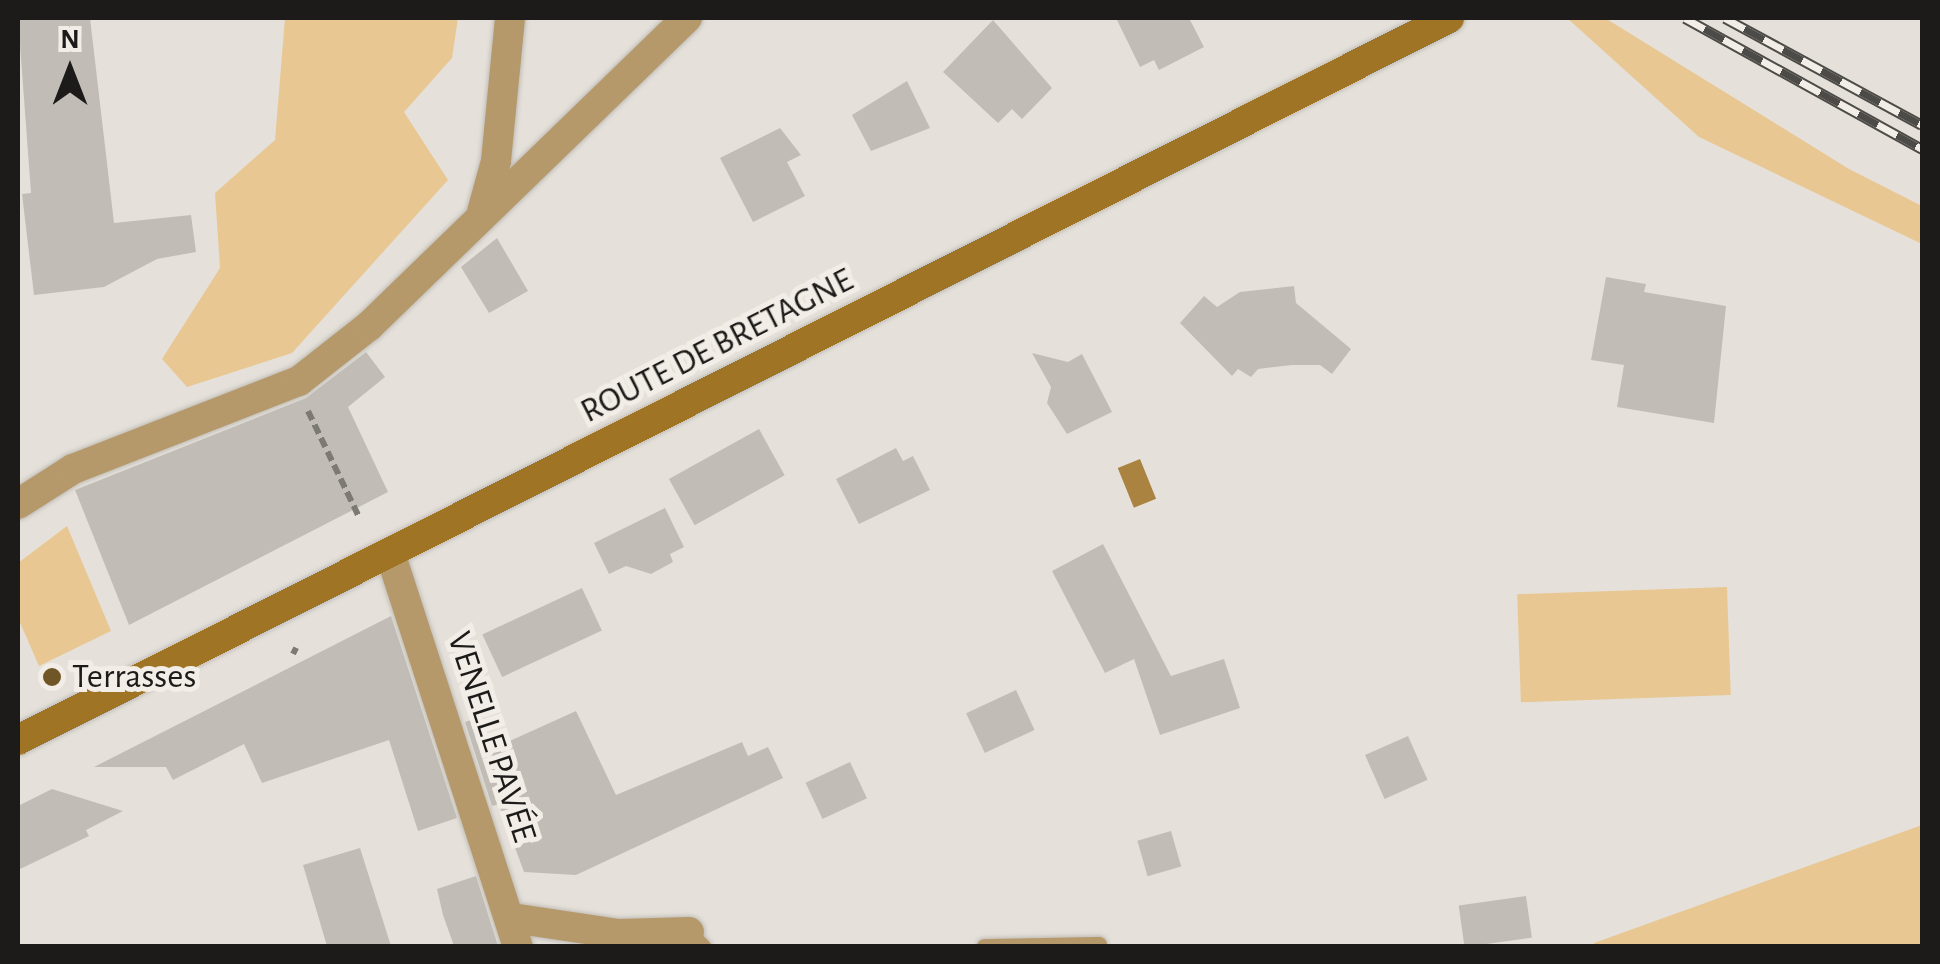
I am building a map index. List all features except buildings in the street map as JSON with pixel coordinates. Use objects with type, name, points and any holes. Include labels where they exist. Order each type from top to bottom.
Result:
[{"type":"main road","name":"ROUTE DE BRETAGNE","points":[[18,740],[1449,18]]},
{"type":"street","points":[[482,213],[496,161],[510,18]]},
{"type":"street","points":[[18,504],[73,469],[294,383],[369,326],[482,213],[628,81],[687,18]]},
{"type":"street","name":"VENELLE PAVÉE","points":[[390,552],[515,932]]},
{"type":"street","points":[[515,932],[696,939]]},
{"type":"lane","points":[[984,946],[1099,944]]},
{"type":"path","points":[[294,383],[358,517]]},
{"type":"shaded area","points":[[285,18],[458,18],[452,58],[404,112],[448,180],[292,353],[187,387],[162,359],[220,268],[215,193],[275,140]]},
{"type":"shaded area","points":[[1567,18],[1605,18],[1849,169],[1922,206],[1922,244],[1699,137]]},
{"type":"shaded area","points":[[1140,459],[1156,499],[1134,508],[1118,468]]},
{"type":"shaded area","points":[[67,526],[111,631],[39,666],[18,618],[18,563]]},
{"type":"shaded area","points":[[1727,587],[1731,695],[1521,702],[1517,594]]},
{"type":"shaded area","points":[[1922,825],[1922,946],[1594,946],[1594,943]]},
{"type":"railway","points":[[1685,18],[1922,149]]},
{"type":"railway","points":[[1725,18],[1922,125]]},
{"type":"place","name":"Terrasses","points":[[52,677]]}]
